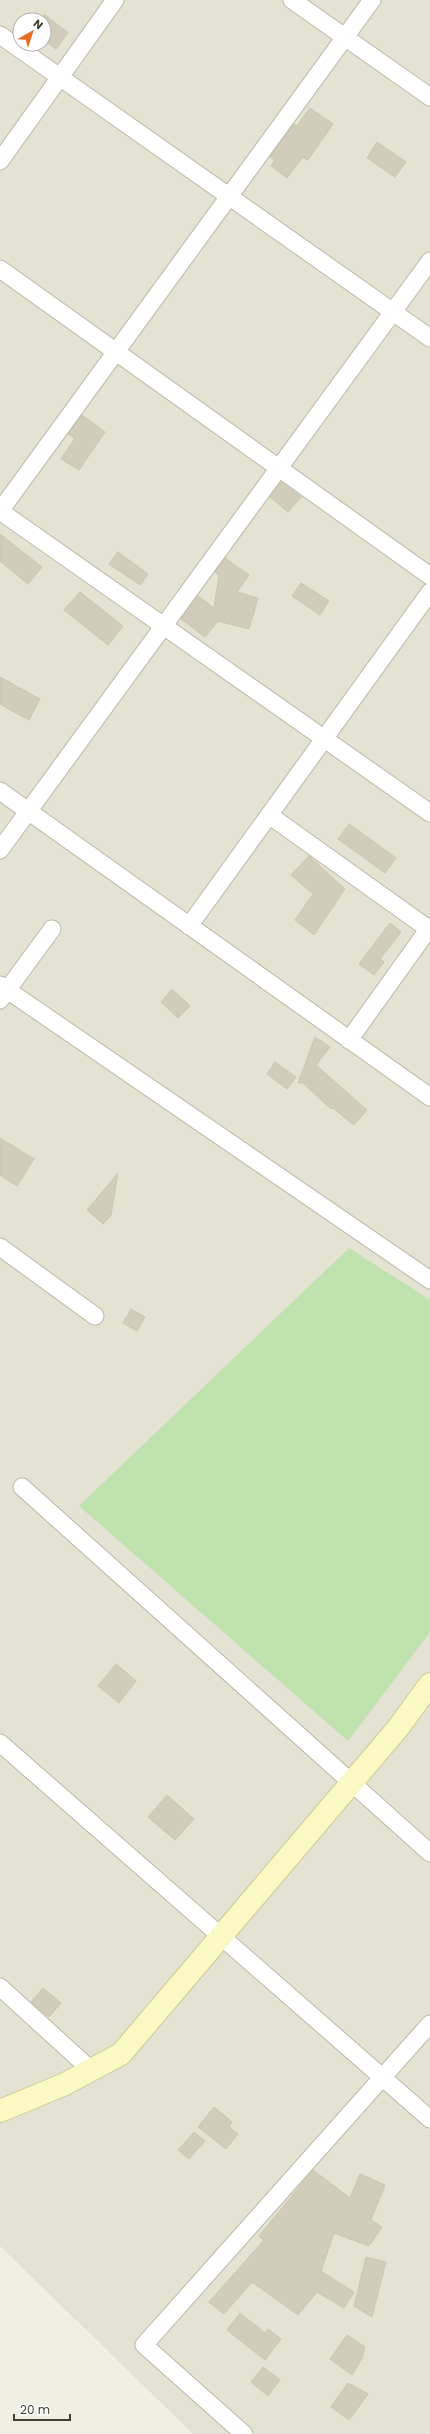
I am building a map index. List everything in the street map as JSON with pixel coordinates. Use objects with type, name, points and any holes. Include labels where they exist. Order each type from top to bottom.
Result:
[{"type":"main road","points":[[0,2111],[65,2084],[121,2054],[398,1728],[430,1684]]},
{"type":"street","points":[[0,161],[115,0]]},
{"type":"street","points":[[292,0],[430,97]]},
{"type":"street","points":[[372,0],[0,511],[430,813]]},
{"type":"street","points":[[0,35],[430,338]]},
{"type":"street","points":[[0,850],[430,261]]},
{"type":"street","points":[[0,269],[430,576]]},
{"type":"street","points":[[189,926],[430,592]]},
{"type":"street","points":[[0,791],[430,1097]]},
{"type":"street","points":[[269,815],[429,929],[349,1040]]},
{"type":"street","points":[[52,930],[2,992],[430,1280]]},
{"type":"street","points":[[0,1247],[95,1316]]},
{"type":"street","points":[[22,1487],[430,1853]]},
{"type":"street","points":[[0,1743],[430,2119]]},
{"type":"street","points":[[0,1987],[91,2070]]},
{"type":"street","points":[[244,2434],[144,2345],[430,2024]]},
{"type":"shaded area","points":[[0,0],[430,0],[430,2434],[193,2434],[0,2246]]},
{"type":"green space","points":[[349,1248],[430,1300],[430,1632],[348,1741],[79,1506]]},
{"type":"building","points":[[52,20],[68,33],[56,49],[52,46]]},
{"type":"building","points":[[310,108],[333,124],[308,160],[303,157],[287,178],[271,166],[275,160],[270,157],[294,124],[297,126]]},
{"type":"building","points":[[377,142],[406,162],[395,177],[367,158]]},
{"type":"building","points":[[82,415],[105,432],[79,470],[61,459],[75,438],[68,434]]},
{"type":"building","points":[[281,482],[301,497],[288,512],[270,497]]},
{"type":"building","points":[[0,534],[42,567],[28,584],[0,561]]},
{"type":"building","points":[[118,552],[148,574],[140,585],[109,564]]},
{"type":"building","points":[[225,558],[249,575],[237,592],[258,598],[249,629],[218,621],[205,637],[181,619],[198,596],[214,608],[219,575],[215,572]]},
{"type":"building","points":[[301,583],[329,601],[320,615],[292,596]]},
{"type":"building","points":[[80,592],[123,626],[108,645],[64,610]]},
{"type":"building","points":[[0,677],[40,699],[29,720],[0,704]]},
{"type":"building","points":[[349,824],[396,858],[385,873],[338,839]]},
{"type":"building","points":[[309,856],[345,889],[314,935],[295,920],[313,894],[291,875]]},
{"type":"building","points":[[390,923],[401,932],[380,959],[384,962],[374,975],[359,964]]},
{"type":"building","points":[[172,989],[190,1006],[178,1018],[161,1002]]},
{"type":"building","points":[[315,1037],[330,1047],[316,1065],[367,1110],[354,1125],[333,1108],[331,1109],[303,1083],[298,1083]]},
{"type":"building","points":[[275,1062],[296,1077],[287,1089],[267,1074]]},
{"type":"building","points":[[0,1138],[34,1159],[17,1186],[0,1175]]},
{"type":"building","points":[[118,1173],[111,1215],[103,1224],[87,1210]]},
{"type":"building","points":[[131,1309],[145,1317],[137,1331],[123,1323]]},
{"type":"building","points":[[116,1664],[136,1681],[119,1703],[98,1686]]},
{"type":"building","points":[[167,1795],[194,1819],[175,1840],[148,1817]]},
{"type":"building","points":[[43,1988],[61,2003],[49,2017],[31,2002]]},
{"type":"building","points":[[214,2107],[232,2122],[229,2127],[238,2134],[226,2149],[198,2127]]},
{"type":"building","points":[[194,2132],[205,2141],[189,2159],[178,2150]]},
{"type":"building","points":[[313,2170],[350,2198],[360,2174],[385,2185],[371,2220],[382,2227],[369,2246],[334,2233],[321,2271],[354,2292],[344,2308],[317,2292],[298,2315],[252,2282],[224,2314],[209,2302],[264,2240],[259,2236]]},
{"type":"building","points":[[366,2257],[386,2262],[372,2317],[354,2306]]},
{"type":"building","points":[[240,2313],[265,2333],[268,2329],[281,2339],[265,2360],[227,2330]]},
{"type":"building","points":[[347,2335],[365,2347],[362,2358],[352,2375],[330,2359]]},
{"type":"building","points":[[263,2367],[280,2380],[268,2396],[251,2382]]},
{"type":"building","points":[[348,2383],[368,2394],[349,2420],[331,2407]]}]
